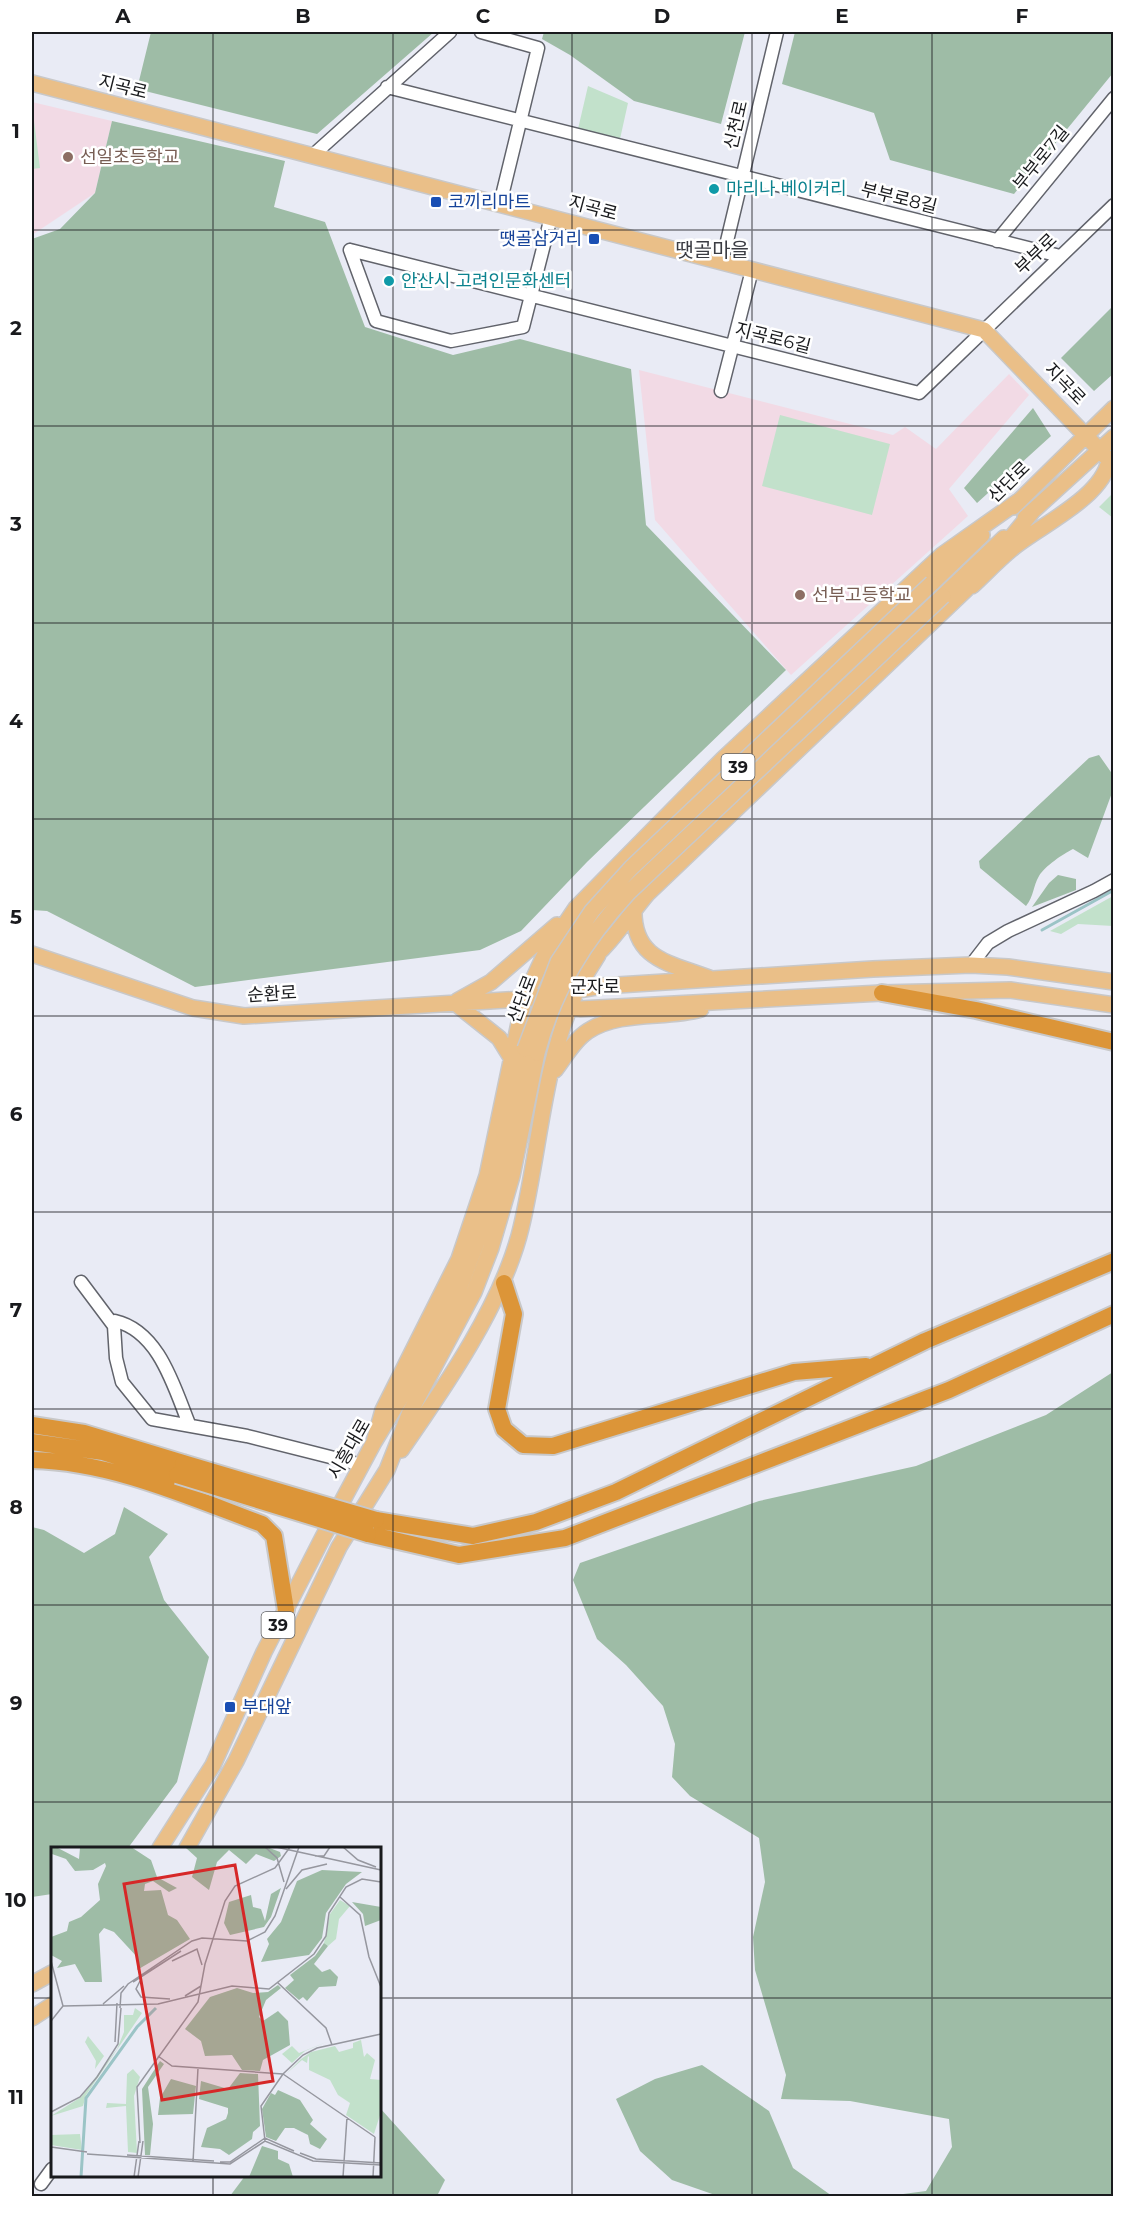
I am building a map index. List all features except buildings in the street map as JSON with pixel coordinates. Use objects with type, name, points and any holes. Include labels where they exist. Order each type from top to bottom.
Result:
[{"type":"highway","points":[[882,993],[975,1010],[1113,1042]]},
{"type":"highway","points":[[372,1527],[473,1536],[536,1522],[616,1492],[925,1341],[1111,1261]]},
{"type":"highway","points":[[504,1283],[514,1314],[497,1409],[504,1429],[523,1444],[554,1446],[794,1372],[876,1365]]},
{"type":"highway","points":[[32,1425],[75,1431],[180,1469],[459,1555],[566,1538],[949,1390],[1113,1314]]},
{"type":"highway","points":[[32,1442],[103,1452],[180,1469]]},
{"type":"highway","points":[[32,1460],[61,1461],[99,1467],[262,1524],[274,1536],[286,1610]]},
{"type":"main road","name":"지곡로","points":[[32,83],[984,330],[1101,449]]},
{"type":"main road","name":"산단로","points":[[525,1054],[546,1016],[564,966],[592,910],[631,868],[932,584],[1113,408]]},
{"type":"main road","name":"산단로","points":[[564,966],[629,892],[1113,437]]},
{"type":"main road","points":[[387,1470],[432,1405],[504,1283],[521,1229],[559,1041],[577,989],[600,951],[634,908],[807,739],[1015,546],[1088,493],[1107,472],[1109,460],[1101,449]]},
{"type":"main road","points":[[525,1054],[499,1038],[455,1003],[491,982],[528,952],[579,905],[723,759],[942,555],[1020,500]]},
{"type":"main road","points":[[972,586],[1032,512]]},
{"type":"main road","points":[[374,1442],[383,1410],[459,1259],[487,1176],[500,1104],[525,1054],[524,999],[545,954],[579,905]]},
{"type":"main road","points":[[634,908],[636,935],[646,949],[671,965],[714,980]]},
{"type":"main road","points":[[564,927],[560,947],[572,960],[590,960],[600,951]]},
{"type":"main road","name":"순환로","points":[[32,954],[192,1008],[244,1016],[524,999]]},
{"type":"main road","name":"군자로","points":[[524,999],[577,989],[622,985],[971,965],[1008,967],[1113,982]]},
{"type":"main road","points":[[622,985],[615,990],[612,997],[615,1003],[622,1006]]},
{"type":"main road","name":"군자로","points":[[524,999],[571,1008],[882,993],[1010,990],[1113,1005]]},
{"type":"main road","points":[[552,1072],[583,1036],[615,1020],[683,1014],[729,1001]]},
{"type":"main road","points":[[525,1054],[516,1051],[524,1044],[535,1044],[544,1048],[550,1056],[552,1072]]},
{"type":"main road","name":"시흥대로","points":[[161,1847],[213,1765],[286,1610],[374,1442],[404,1408],[470,1301],[491,1248],[512,1176],[525,1054]]},
{"type":"main road","name":"시흥대로","points":[[188,1847],[236,1761],[339,1547],[387,1470],[404,1408]]},
{"type":"main road","points":[[32,1984],[51,1973]]},
{"type":"main road","points":[[32,2018],[51,2006]]},
{"type":"street","points":[[312,156],[450,32]]},
{"type":"street","points":[[481,32],[538,48],[500,204]]},
{"type":"street","name":"신천로","points":[[722,262],[777,32]]},
{"type":"street","name":"부부로8길","points":[[387,87],[1060,256]]},
{"type":"street","name":"부부로7길","points":[[997,241],[1113,98]]},
{"type":"street","name":"부부로","points":[[984,330],[1113,205]]},
{"type":"street","points":[[531,295],[551,218]]},
{"type":"street","name":"지곡로6길","points":[[531,295],[523,327],[451,341],[376,321],[350,250],[531,295],[919,393],[984,330]]},
{"type":"street","points":[[721,391],[752,270]]},
{"type":"street","points":[[971,965],[988,943],[1008,931],[1113,880]]},
{"type":"street","points":[[81,1282],[114,1326],[116,1358],[122,1382],[152,1419],[189,1424],[362,1465]]},
{"type":"street","points":[[115,1321],[131,1325],[155,1351],[172,1377],[189,1424]]},
{"type":"street","points":[[41,2184],[51,2170]]},
{"type":"shaded area","name":"선일초등학교","points":[[32,102],[112,121],[95,193],[32,235]]},
{"type":"shaded area","name":"선부고등학교","points":[[639,370],[893,435],[905,427],[936,449],[1009,374],[1029,395],[949,489],[968,516],[791,675],[655,520]]},
{"type":"green space","points":[[151,32],[434,32],[317,134],[137,89]]},
{"type":"green space","points":[[544,32],[745,32],[721,124],[634,101],[570,55],[542,39]]},
{"type":"green space","points":[[795,32],[1113,32],[1113,73],[1014,194],[890,160],[874,113],[782,84]]},
{"type":"green space","points":[[588,86],[628,103],[620,139],[578,129]]},
{"type":"green space","points":[[32,105],[40,168],[32,169]]},
{"type":"green space","points":[[112,121],[285,161],[274,207],[325,222],[365,327],[453,355],[520,339],[631,369],[646,525],[786,670],[587,862],[521,931],[480,950],[195,987],[47,911],[32,910],[32,239],[60,229],[95,193]]},
{"type":"green space","points":[[1113,306],[1113,374],[1094,391],[1061,358]]},
{"type":"green space","points":[[1033,408],[1051,436],[977,503],[964,488]]},
{"type":"green space","points":[[780,415],[890,444],[872,515],[762,486]]},
{"type":"green space","points":[[1113,493],[1113,518],[1099,507]]},
{"type":"green space","points":[[1099,755],[1113,775],[1113,790],[1088,858],[1073,849],[1045,868],[1026,906],[980,868],[979,861],[1089,758]]},
{"type":"green space","points":[[1058,875],[1076,879],[1076,890],[1032,907],[1049,883]]},
{"type":"green space","points":[[1113,896],[1113,926],[1078,924],[1061,934],[1050,931]]},
{"type":"green space","points":[[1113,1372],[1113,2196],[888,2196],[926,2191],[952,2147],[949,2119],[850,2101],[781,2099],[786,2075],[755,1970],[753,1937],[765,1882],[759,1838],[690,1796],[672,1777],[675,1744],[663,1706],[626,1665],[597,1639],[573,1580],[580,1563],[759,1501],[916,1466],[1046,1415]]},
{"type":"green space","points":[[124,1507],[168,1534],[149,1557],[164,1600],[209,1657],[177,1782],[129,1847],[51,1847],[51,1894],[32,1897],[32,1527],[44,1530],[84,1553],[115,1534]]},
{"type":"green space","points":[[702,2065],[769,2111],[793,2168],[832,2196],[718,2196],[672,2180],[640,2151],[616,2099],[655,2079]]},
{"type":"green space","points":[[381,2109],[445,2180],[437,2196],[230,2196],[244,2177],[381,2177]]},
{"type":"waterway","points":[[1042,930],[1114,890]]},
{"type":"place","name":"선일초등학교","points":[[68,157]]},
{"type":"place","name":"마리나 베이커리","points":[[714,189]]},
{"type":"place","name":"코끼리마트","points":[[436,202]]},
{"type":"place","name":"땟골삼거리","points":[[594,239]]},
{"type":"place","name":"안산시 고려인문화센터","points":[[389,281]]},
{"type":"place","name":"선부고등학교","points":[[800,595]]},
{"type":"place","name":"부대앞","points":[[230,1707]]},
{"type":"district","name":"땟골마을","points":[[712,250]]}]
